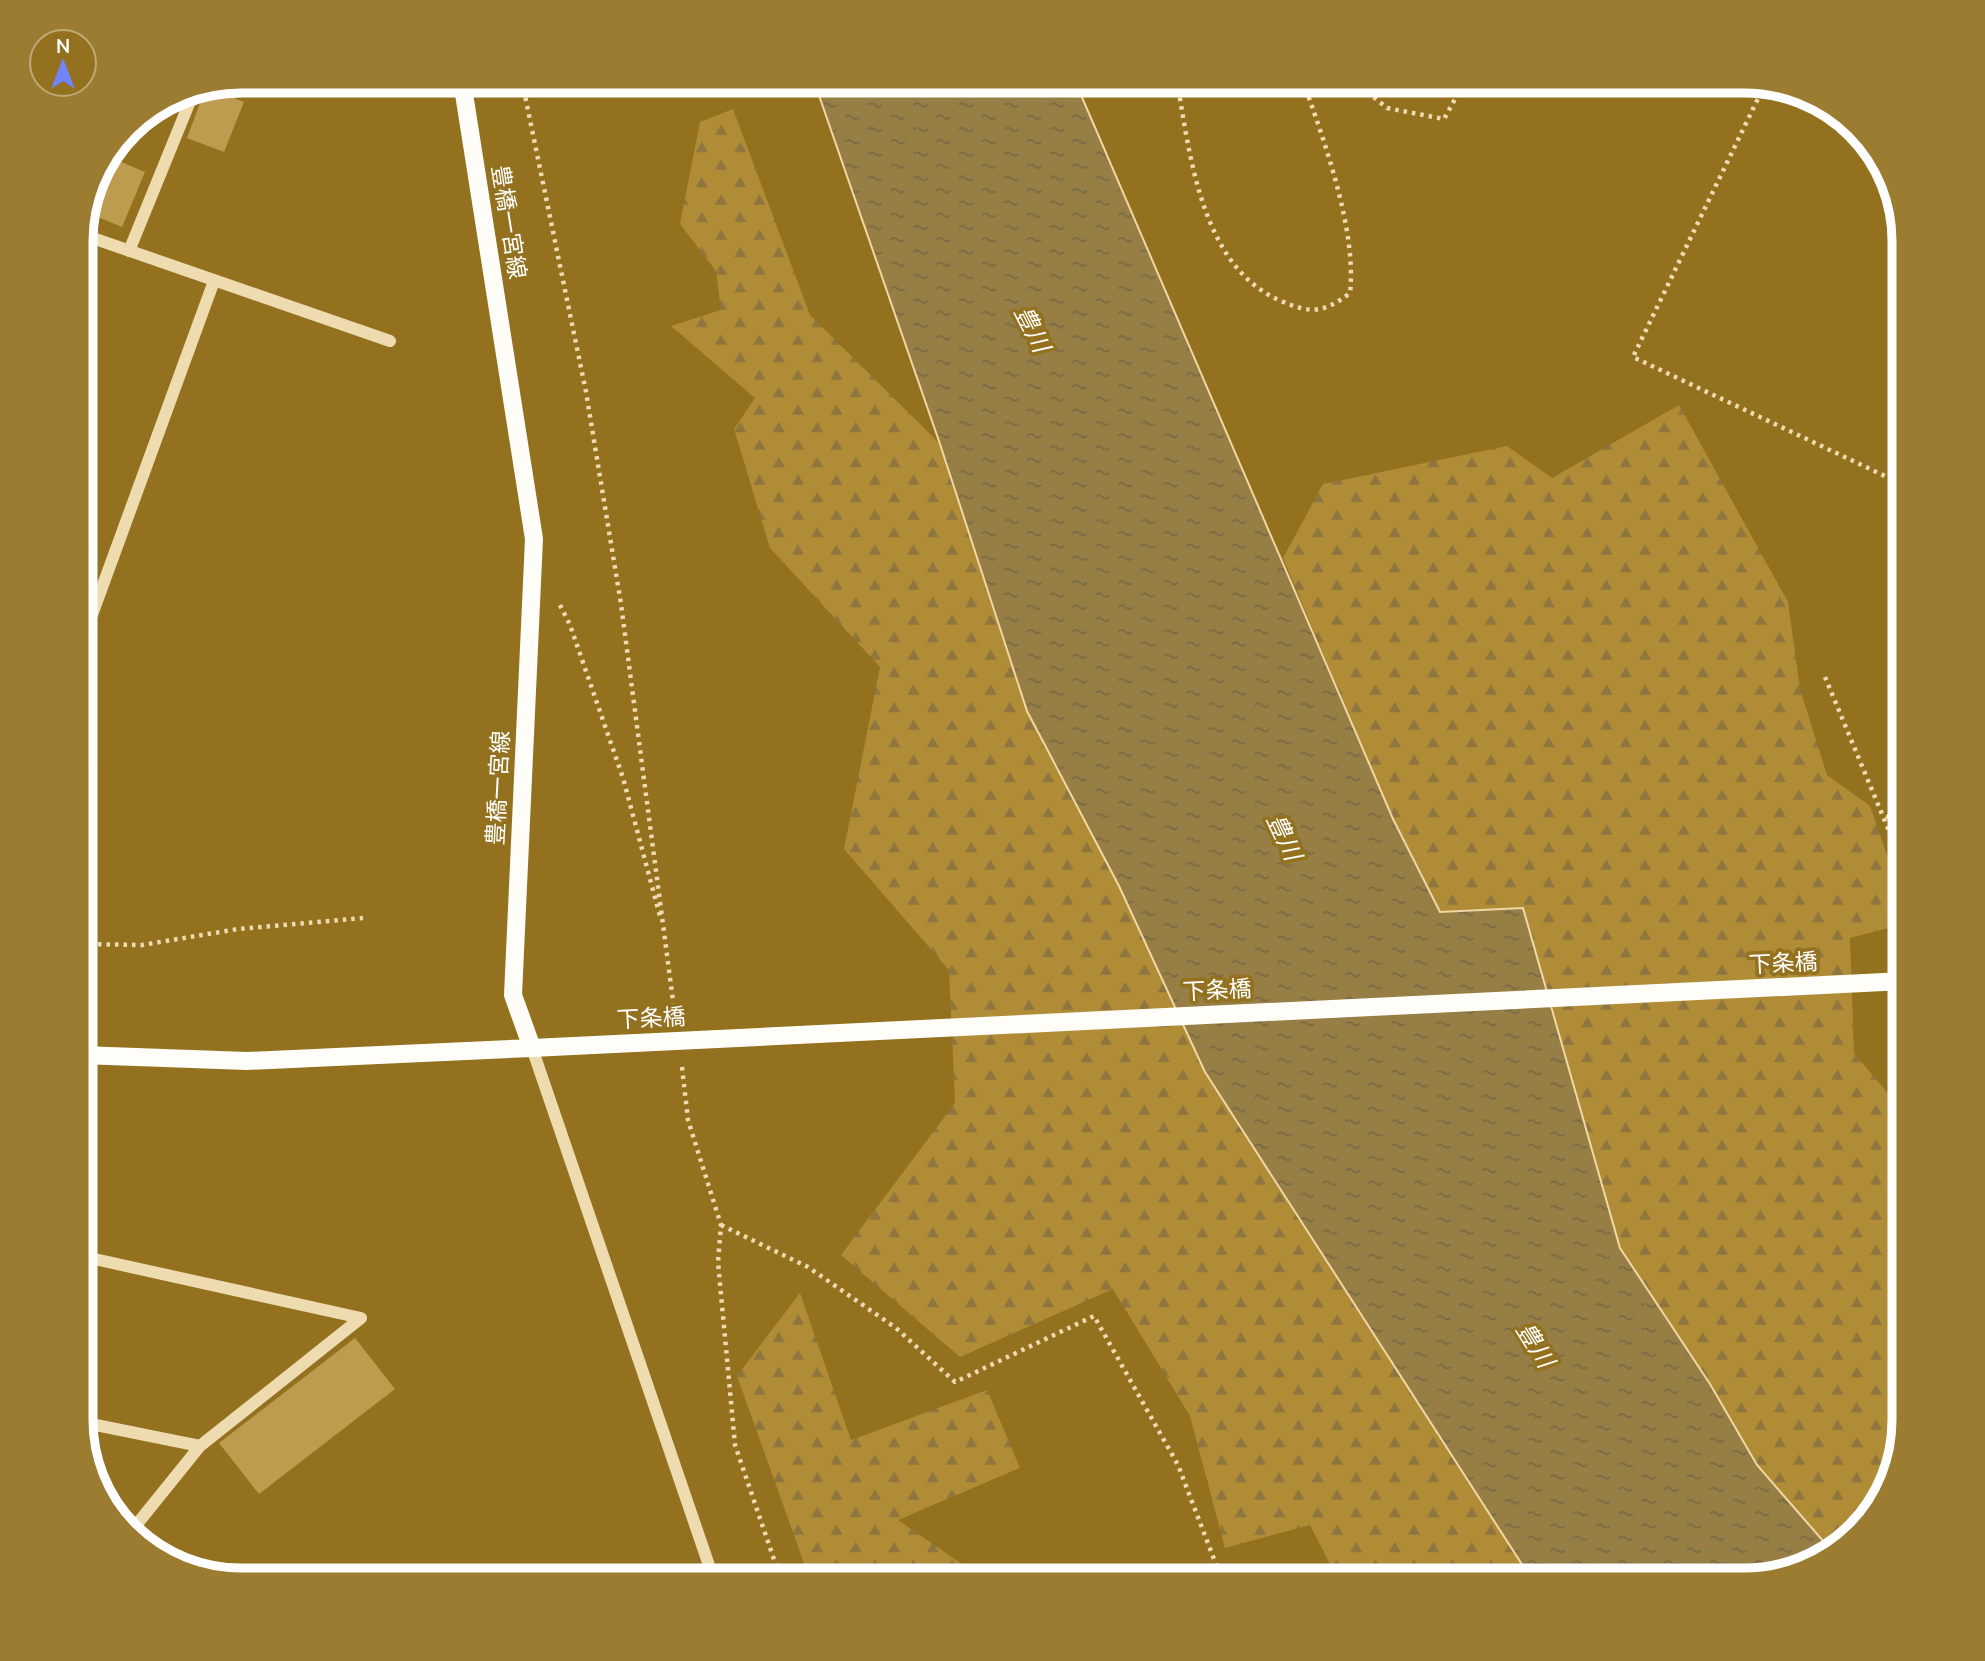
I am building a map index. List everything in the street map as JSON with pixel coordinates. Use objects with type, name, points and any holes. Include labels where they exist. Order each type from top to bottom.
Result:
[{"type":"main road","name":"豊橋一宮線","points":[[463,93],[534,539],[513,995],[532,1048]]},
{"type":"main road","name":"下条橋","points":[[532,1048],[1892,982]]},
{"type":"main road","points":[[93,1055],[247,1061],[532,1048]]},
{"type":"street","points":[[129,251],[190,102]]},
{"type":"street","points":[[93,238],[390,341]]},
{"type":"street","points":[[93,604],[214,281]]},
{"type":"street","points":[[532,1048],[710,1568]]},
{"type":"street","points":[[93,1259],[361,1318],[201,1446],[137,1526]]},
{"type":"street","points":[[93,1424],[201,1446]]},
{"type":"path","points":[[525,93],[588,405],[621,604],[677,1028]]},
{"type":"path","points":[[1179,93],[1192,164],[1214,229],[1239,271],[1273,298],[1304,311],[1332,306],[1350,293],[1353,264],[1342,210],[1307,93]]},
{"type":"path","points":[[1369,93],[1387,108],[1444,119],[1458,93]]},
{"type":"path","points":[[1760,94],[1633,356],[1892,479]]},
{"type":"path","points":[[558,601],[570,625],[623,778],[666,937]]},
{"type":"path","points":[[1825,677],[1892,833]]},
{"type":"path","points":[[1885,815],[1892,818]]},
{"type":"path","points":[[93,944],[142,944],[239,929],[363,918]]},
{"type":"path","points":[[680,1054],[688,1119],[720,1225],[718,1262],[735,1445],[777,1568]]},
{"type":"path","points":[[720,1225],[808,1267],[896,1328],[955,1382],[1094,1316],[1178,1465],[1217,1568]]},
{"type":"green space","points":[[733,109],[810,315],[940,444],[1027,711],[1119,886],[1205,1072],[1524,1568],[1332,1568],[1310,1525],[1225,1548],[1190,1416],[1113,1289],[960,1357],[841,1255],[955,1103],[949,970],[844,849],[880,667],[770,548],[734,429],[755,398],[671,326],[721,310],[716,271],[680,224],[700,122]]},
{"type":"green space","points":[[1679,405],[1788,602],[1800,689],[1827,775],[1870,806],[1892,869],[1892,927],[1850,938],[1854,1053],[1892,1098],[1891,1440],[1881,1477],[1867,1503],[1849,1525],[1825,1544],[1757,1465],[1710,1384],[1620,1248],[1523,908],[1440,912],[1393,819],[1283,558],[1323,484],[1507,446],[1552,478]]},
{"type":"green space","points":[[800,1293],[851,1440],[987,1390],[1020,1468],[898,1520],[968,1568],[806,1568],[737,1376]]},
{"type":"water","name":"豊川","points":[[818,93],[1080,93],[1393,819],[1440,912],[1523,908],[1620,1248],[1710,1384],[1757,1465],[1825,1544],[1801,1557],[1764,1567],[1524,1568],[1205,1072],[1119,886],[1027,711],[940,444]]},
{"type":"building","points":[[223,94],[244,102],[224,152],[187,138],[202,98]]},
{"type":"building","points":[[117,160],[145,172],[122,227],[95,216],[104,184]]},
{"type":"building","points":[[355,1338],[395,1389],[259,1494],[219,1443]]}]
